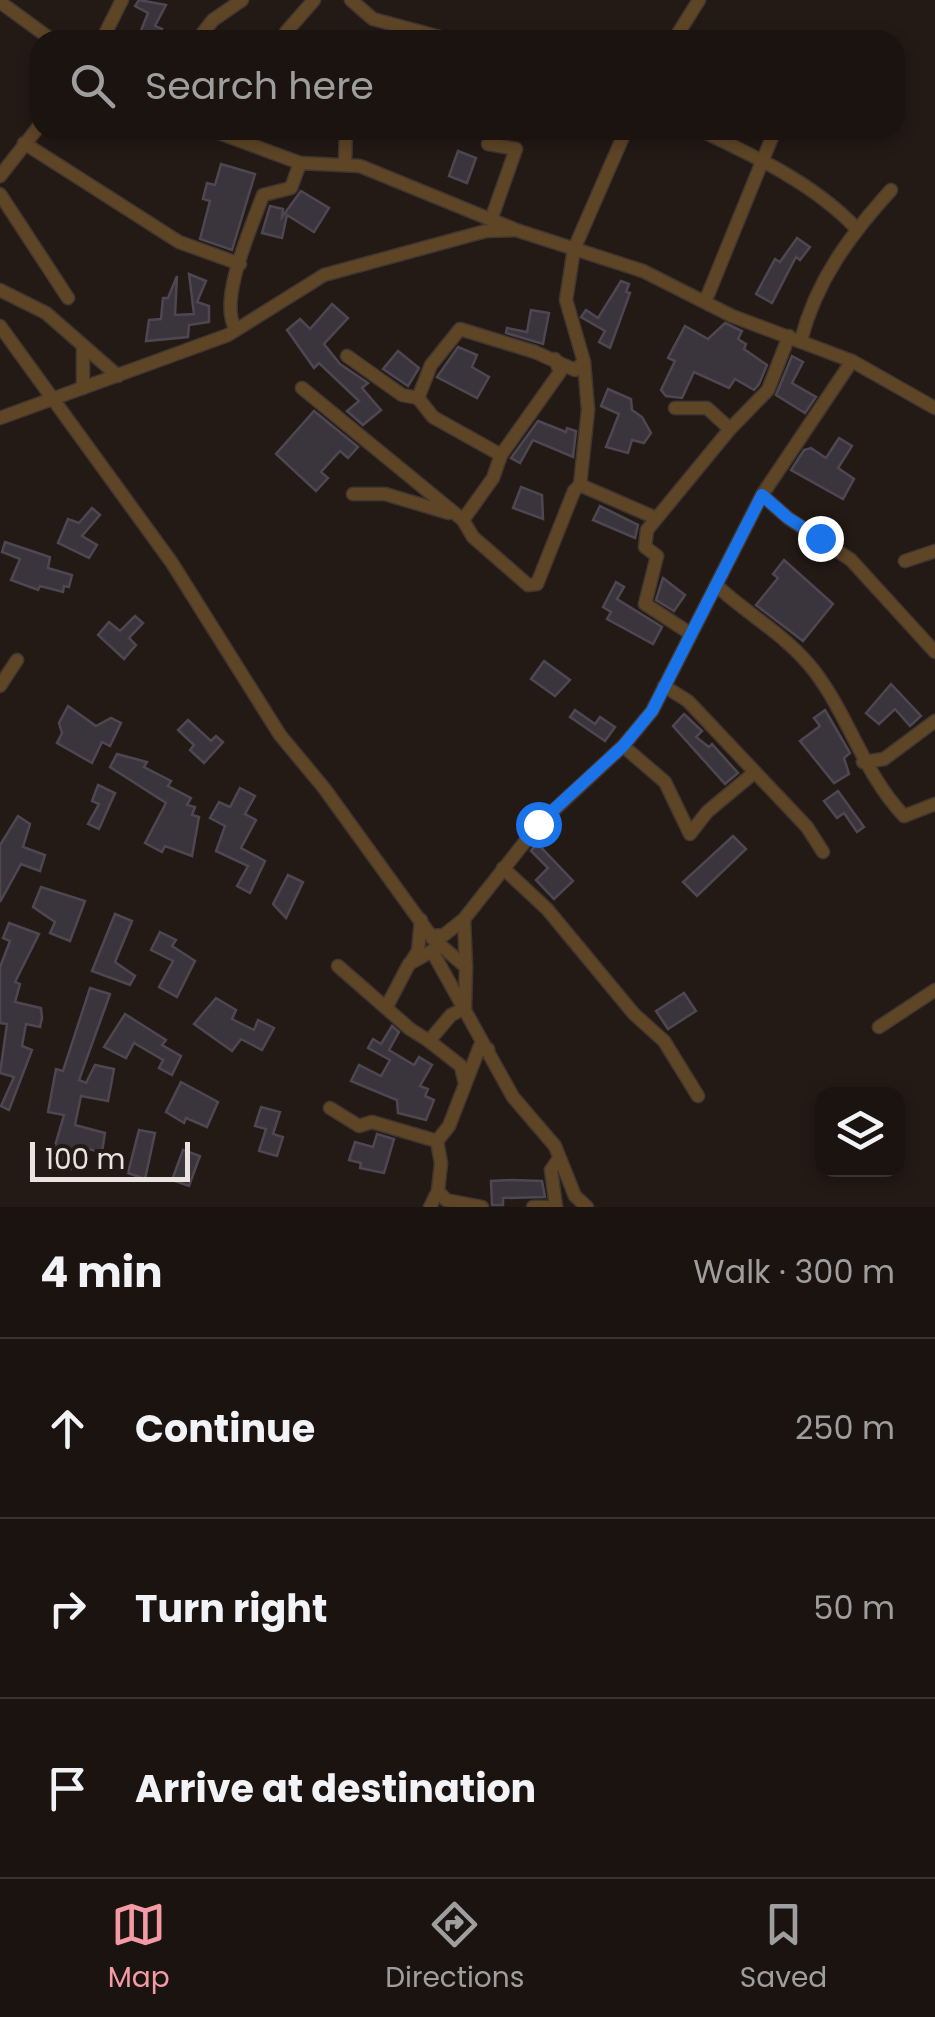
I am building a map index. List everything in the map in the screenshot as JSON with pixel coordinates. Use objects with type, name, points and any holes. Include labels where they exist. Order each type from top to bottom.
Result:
[{"type":"street","points":[[107,30],[122,0]]},
{"type":"street","points":[[206,30],[242,0]]},
{"type":"street","points":[[288,30],[314,0]]},
{"type":"street","points":[[351,0],[394,30]]},
{"type":"street","points":[[680,30],[699,0]]},
{"type":"street","points":[[0,2],[38,30]]},
{"type":"street","points":[[0,176],[30,136]]},
{"type":"street","points":[[238,140],[300,163],[345,164],[492,216],[516,230],[643,271],[705,302],[852,362],[935,408]]},
{"type":"street","points":[[345,164],[346,140]]},
{"type":"street","points":[[302,388],[457,516],[503,566],[528,585],[537,584],[580,485],[588,410],[584,362],[566,300],[574,248],[622,140]]},
{"type":"street","points":[[721,140],[763,160],[831,202],[856,228]]},
{"type":"street","points":[[705,302],[770,140]]},
{"type":"street","points":[[24,143],[180,242],[240,264]]},
{"type":"street","points":[[488,144],[516,149],[492,216]]},
{"type":"street","points":[[236,328],[228,318],[230,284],[239,274],[263,194],[291,188],[300,163]]},
{"type":"street","points":[[691,634],[645,604],[656,556],[645,547],[647,530],[730,429],[768,390],[810,305],[856,228],[891,190]]},
{"type":"street","points":[[0,194],[68,298]]},
{"type":"street","points":[[0,418],[58,400],[236,328],[324,275],[486,232],[516,230]]},
{"type":"street","points":[[0,290],[46,313],[118,376]]},
{"type":"street","points":[[0,326],[58,400],[172,564],[280,735],[422,920],[514,1097],[555,1146],[575,1196],[587,1207]]},
{"type":"street","points":[[418,398],[431,365],[460,329],[555,359],[575,370],[584,362]]},
{"type":"street","points":[[83,349],[83,388]]},
{"type":"street","points":[[347,356],[402,395],[418,398],[433,417],[501,455]]},
{"type":"street","points":[[457,516],[493,478],[501,455],[560,372],[555,359]]},
{"type":"street","points":[[410,964],[464,919],[538,824],[623,746],[652,711],[762,495],[852,362]]},
{"type":"street","points":[[675,408],[708,408],[730,429]]},
{"type":"street","points":[[580,485],[616,504],[656,518]]},
{"type":"street","points":[[353,494],[385,494],[440,514],[457,516]]},
{"type":"street","points":[[762,495],[788,518],[851,560],[935,652]]},
{"type":"street","points":[[906,561],[935,551]]},
{"type":"street","points":[[716,585],[796,650],[818,676],[863,762],[904,816],[935,804]]},
{"type":"street","points":[[0,686],[18,660]]},
{"type":"street","points":[[664,686],[688,700],[807,827],[823,852]]},
{"type":"street","points":[[863,762],[884,759],[935,721]]},
{"type":"street","points":[[623,746],[665,782],[678,802],[690,834],[707,812],[755,772]]},
{"type":"street","points":[[678,802],[707,812]]},
{"type":"street","points":[[502,868],[547,909],[634,1014],[664,1040],[698,1096]]},
{"type":"street","points":[[464,919],[465,1008]]},
{"type":"street","points":[[388,1006],[418,950],[422,920]]},
{"type":"street","points":[[434,944],[466,967]]},
{"type":"street","points":[[338,966],[388,1006],[410,1030],[462,1066],[465,1082]]},
{"type":"street","points":[[879,1027],[935,990]]},
{"type":"street","points":[[429,1040],[451,1016],[465,1008]]},
{"type":"street","points":[[430,1207],[438,1191],[441,1164],[437,1141],[449,1126],[480,1046],[488,1049]]},
{"type":"street","points":[[330,1108],[359,1126],[372,1122],[437,1141]]},
{"type":"street","points":[[556,1207],[551,1170],[558,1160]]},
{"type":"street","points":[[438,1191],[446,1200],[482,1207]]},
{"type":"street","points":[[534,1207],[556,1207],[575,1196]]},
{"type":"building","points":[[139,0],[166,5],[155,26],[162,30],[141,30],[148,13],[135,6]]},
{"type":"building","points":[[458,151],[476,158],[467,183],[449,176]]},
{"type":"building","points":[[221,164],[255,174],[232,250],[200,239],[210,201],[203,199],[207,183],[215,185]]},
{"type":"building","points":[[301,191],[329,208],[314,232],[287,215],[282,238],[262,233],[270,206],[283,209],[282,217]]},
{"type":"building","points":[[797,238],[810,247],[800,260],[796,257],[772,303],[756,294],[775,259],[780,262]]},
{"type":"building","points":[[189,274],[206,281],[197,302],[209,306],[209,322],[189,325],[188,337],[146,341],[149,320],[161,319],[163,298],[168,298],[177,276],[175,315],[194,314]]},
{"type":"building","points":[[621,281],[629,284],[626,292],[630,293],[610,348],[599,342],[605,331],[581,317],[586,310],[598,318]]},
{"type":"building","points":[[332,304],[348,318],[324,344],[340,364],[368,383],[362,388],[381,410],[363,425],[347,411],[359,401],[319,363],[314,368],[287,330],[300,319],[310,329]]},
{"type":"building","points":[[531,310],[549,313],[543,344],[506,333],[507,328],[527,332]]},
{"type":"building","points":[[725,323],[742,331],[738,339],[746,344],[744,349],[767,365],[759,384],[754,390],[735,379],[729,388],[694,372],[682,398],[666,396],[661,390],[675,361],[668,358],[685,326],[708,339]]},
{"type":"building","points":[[458,347],[477,355],[472,367],[489,377],[477,398],[437,377]]},
{"type":"building","points":[[398,351],[419,368],[408,386],[383,369]]},
{"type":"building","points":[[792,356],[803,362],[792,383],[816,397],[805,413],[776,395]]},
{"type":"building","points":[[608,389],[631,399],[632,410],[642,417],[651,433],[644,443],[632,440],[628,453],[606,447],[619,414],[601,406]]},
{"type":"building","points":[[314,411],[358,447],[348,458],[340,451],[321,472],[328,478],[316,491],[276,454]]},
{"type":"building","points":[[538,421],[566,432],[567,428],[576,431],[573,457],[533,440],[520,463],[511,458]]},
{"type":"building","points":[[839,438],[852,446],[838,468],[854,479],[843,499],[791,470],[804,450],[811,448],[826,458]]},
{"type":"building","points":[[521,487],[542,495],[543,519],[513,508]]},
{"type":"building","points":[[600,506],[638,525],[635,538],[593,520]]},
{"type":"building","points":[[92,508],[100,515],[82,536],[97,545],[89,558],[58,543],[68,519],[79,523]]},
{"type":"building","points":[[5,542],[50,557],[48,568],[72,575],[69,587],[64,586],[63,592],[40,586],[38,590],[11,580],[20,559],[2,552]]},
{"type":"building","points":[[784,560],[833,604],[803,641],[756,605],[778,578],[773,574]]},
{"type":"building","points":[[663,578],[685,595],[674,611],[656,600]]},
{"type":"building","points":[[616,582],[624,587],[617,599],[662,627],[653,644],[607,619],[611,612],[603,607]]},
{"type":"building","points":[[135,616],[143,623],[129,638],[136,645],[124,659],[98,635],[109,622],[120,631]]},
{"type":"building","points":[[544,661],[570,680],[555,696],[531,679]]},
{"type":"building","points":[[891,684],[921,716],[910,726],[895,709],[879,724],[866,713]]},
{"type":"building","points":[[68,706],[96,726],[111,718],[121,723],[110,746],[102,742],[92,763],[57,743],[62,733],[59,723]]},
{"type":"building","points":[[575,710],[595,724],[600,717],[615,727],[605,741],[570,717]]},
{"type":"building","points":[[825,710],[850,753],[844,758],[849,774],[834,783],[800,741],[820,726],[814,718]]},
{"type":"building","points":[[684,714],[702,731],[696,737],[709,747],[712,744],[738,773],[725,784],[673,726]]},
{"type":"building","points":[[188,720],[211,741],[216,736],[223,742],[204,763],[190,750],[194,745],[178,730]]},
{"type":"building","points":[[117,754],[147,762],[144,767],[171,781],[168,786],[191,798],[187,805],[195,807],[192,815],[199,817],[192,856],[165,846],[162,852],[145,843],[166,803],[110,767]]},
{"type":"building","points":[[98,785],[115,793],[99,829],[88,824],[99,804],[92,801]]},
{"type":"building","points":[[240,788],[255,796],[245,814],[256,820],[241,848],[265,861],[250,893],[237,886],[248,866],[216,851],[225,826],[210,818],[219,802],[230,807]]},
{"type":"building","points":[[838,791],[864,827],[857,832],[844,813],[837,818],[824,801]]},
{"type":"building","points":[[18,816],[30,824],[23,847],[45,855],[40,871],[21,864],[0,902],[0,845]]},
{"type":"building","points":[[733,836],[746,849],[697,896],[683,882]]},
{"type":"building","points":[[537,843],[573,881],[554,899],[536,880],[548,868],[531,851]]},
{"type":"building","points":[[288,875],[303,882],[286,918],[273,904]]},
{"type":"building","points":[[41,887],[85,901],[70,941],[50,933],[55,922],[33,907]]},
{"type":"building","points":[[115,914],[132,921],[115,962],[135,976],[130,985],[92,971]]},
{"type":"building","points":[[9,923],[39,934],[15,982],[20,984],[15,1002],[41,1008],[42,1018],[40,1027],[26,1024],[22,1046],[32,1050],[9,1110],[1,1106],[14,1077],[0,1073],[7,1024],[0,1023],[0,967],[10,941],[3,938]]},
{"type":"building","points":[[160,932],[176,940],[172,946],[195,961],[177,997],[159,987],[173,961],[151,950]]},
{"type":"building","points":[[90,988],[110,994],[79,1080],[86,1083],[95,1065],[114,1069],[108,1101],[81,1096],[75,1125],[105,1133],[102,1152],[78,1147],[71,1169],[50,1163],[64,1115],[48,1112],[56,1069],[63,1071]]},
{"type":"building","points":[[684,993],[696,1011],[668,1029],[656,1011]]},
{"type":"building","points":[[216,998],[236,1010],[232,1019],[254,1030],[258,1020],[274,1028],[262,1050],[241,1039],[232,1051],[194,1024]]},
{"type":"building","points":[[125,1014],[166,1040],[162,1045],[181,1056],[172,1075],[159,1068],[163,1060],[134,1043],[126,1058],[104,1047]]},
{"type":"building","points":[[392,1026],[399,1032],[389,1050],[414,1065],[419,1057],[432,1065],[420,1086],[428,1089],[425,1096],[434,1100],[426,1120],[398,1113],[397,1100],[351,1081],[359,1065],[381,1076],[390,1060],[368,1048],[373,1039],[381,1044]]},
{"type":"building","points":[[181,1082],[218,1102],[207,1127],[186,1118],[184,1123],[166,1112]]},
{"type":"building","points":[[261,1107],[280,1112],[273,1134],[283,1137],[277,1156],[259,1151],[266,1129],[255,1126]]},
{"type":"building","points":[[139,1130],[155,1133],[145,1179],[128,1173]]},
{"type":"building","points":[[377,1134],[394,1139],[384,1173],[360,1168],[361,1163],[349,1160],[355,1142],[373,1147]]},
{"type":"building","points":[[183,1150],[200,1156],[189,1186],[172,1180]]},
{"type":"building","points":[[491,1181],[542,1181],[545,1197],[503,1198],[503,1205],[492,1205]]},
{"type":"route","points":[[538,824],[623,746],[652,711],[762,495],[820,538]]}]
